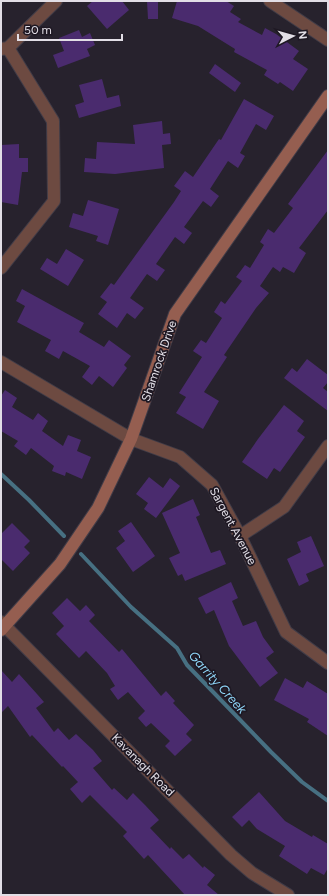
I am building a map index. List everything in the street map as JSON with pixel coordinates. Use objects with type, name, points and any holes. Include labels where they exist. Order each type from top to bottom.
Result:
[{"type":"street","points":[[1,268],[3,263],[54,201],[53,121],[4,49],[56,1]]},
{"type":"street","points":[[270,1],[328,40]]},
{"type":"street","name":"Shamrock Drive","points":[[3,626],[60,564],[98,508],[132,439],[175,314],[328,96]]},
{"type":"street","name":"Sargent Avenue","points":[[1,362],[132,439],[180,456],[212,485],[240,536],[286,632],[328,663]]},
{"type":"street","points":[[240,536],[284,507],[328,446]]},
{"type":"street","name":"Kavanagh Road","points":[[3,626],[231,855],[252,873],[288,895]]},
{"type":"building","points":[[93,1],[122,1],[129,10],[107,29],[87,6]]},
{"type":"building","points":[[147,1],[158,1],[158,19],[148,19]]},
{"type":"building","points":[[177,1],[226,1],[234,6],[230,12],[241,19],[238,22],[262,35],[265,28],[276,34],[299,51],[293,59],[308,69],[293,91],[280,82],[278,84],[264,75],[267,70],[234,52],[235,49],[198,26],[172,18]]},
{"type":"building","points":[[79,30],[82,37],[90,33],[95,45],[87,49],[90,56],[58,68],[53,55],[64,51],[59,38]]},
{"type":"building","points":[[215,64],[241,83],[235,92],[209,73]]},
{"type":"building","points":[[102,79],[107,98],[119,95],[121,106],[79,118],[75,105],[84,102],[79,85]]},
{"type":"building","points":[[244,99],[274,116],[266,130],[256,124],[240,153],[245,156],[238,168],[228,161],[210,189],[219,196],[211,207],[203,201],[184,227],[192,233],[184,244],[175,237],[156,264],[165,270],[157,281],[147,274],[130,298],[144,308],[135,319],[127,313],[117,328],[98,314],[107,302],[100,297],[111,283],[114,285],[174,202],[181,191],[174,186],[185,171],[193,177],[219,139],[221,140]]},
{"type":"building","points":[[162,121],[163,134],[170,133],[171,144],[162,145],[164,168],[115,174],[84,172],[85,158],[96,159],[97,142],[135,144],[133,125]]},
{"type":"building","points":[[19,144],[19,158],[28,158],[28,172],[22,172],[18,205],[1,202],[1,145]]},
{"type":"building","points":[[328,150],[328,210],[299,248],[306,253],[294,273],[283,267],[280,272],[273,267],[260,286],[269,293],[256,308],[224,355],[227,357],[204,392],[219,401],[203,429],[176,413],[186,397],[179,393],[202,357],[193,351],[201,340],[206,343],[222,318],[214,312],[221,301],[225,304],[242,281],[236,277],[245,265],[250,268],[264,245],[260,242],[268,229],[274,233],[293,208],[288,204]]},
{"type":"building","points":[[88,200],[119,209],[108,245],[96,241],[98,236],[69,227],[73,213],[83,216]]},
{"type":"building","points":[[66,249],[84,260],[68,286],[40,269],[47,258],[57,264]]},
{"type":"building","points":[[22,289],[84,323],[79,332],[104,347],[109,340],[131,356],[124,365],[127,368],[113,387],[99,376],[92,385],[82,377],[90,366],[63,351],[59,359],[45,351],[51,340],[17,322],[25,306],[16,301]]},
{"type":"building","points":[[307,359],[328,375],[328,382],[323,388],[328,392],[328,411],[284,378],[292,368],[297,372]]},
{"type":"building","points":[[5,390],[17,398],[12,407],[33,420],[38,413],[48,421],[42,431],[63,446],[68,435],[81,440],[77,451],[91,457],[82,479],[66,472],[65,476],[52,471],[54,466],[31,448],[26,455],[14,446],[18,441],[1,431],[1,396]]},
{"type":"building","points":[[284,405],[304,421],[297,431],[305,437],[280,472],[274,468],[267,479],[242,462]]},
{"type":"building","points":[[149,477],[163,488],[170,478],[180,486],[156,518],[144,509],[148,503],[136,494]]},
{"type":"building","points":[[193,499],[200,515],[196,517],[211,553],[220,550],[226,564],[185,581],[182,574],[178,576],[169,558],[180,553],[162,513]]},
{"type":"building","points":[[131,522],[155,556],[133,572],[116,548],[125,541],[118,531]]},
{"type":"building","points":[[12,523],[30,541],[24,547],[30,553],[13,571],[1,559],[1,534]]},
{"type":"building","points":[[311,536],[324,566],[306,574],[309,581],[299,586],[287,559],[301,552],[297,542]]},
{"type":"building","points":[[231,582],[238,598],[232,601],[243,626],[256,621],[263,637],[274,652],[266,658],[278,673],[260,687],[229,646],[214,610],[206,614],[198,598]]},
{"type":"building","points":[[67,598],[80,611],[86,605],[95,615],[89,621],[119,652],[122,649],[161,696],[166,691],[175,701],[173,703],[194,725],[186,734],[192,740],[175,756],[165,746],[170,741],[151,723],[146,727],[138,718],[145,711],[128,692],[118,700],[110,689],[115,686],[107,673],[86,651],[79,658],[56,634],[64,626],[52,613]]},
{"type":"building","points":[[1,670],[12,682],[19,674],[44,702],[36,708],[54,732],[58,728],[69,740],[76,734],[93,750],[102,761],[93,768],[112,790],[114,788],[127,800],[133,793],[145,805],[159,820],[150,828],[170,849],[171,847],[183,859],[189,854],[203,868],[204,866],[215,875],[207,885],[219,895],[185,895],[148,855],[144,859],[123,836],[127,832],[90,795],[82,803],[70,789],[78,782],[32,735],[30,737],[8,706],[1,713]]},
{"type":"building","points":[[285,678],[303,688],[307,681],[328,694],[328,736],[307,722],[309,719],[274,700]]},
{"type":"building","points":[[259,792],[285,821],[312,837],[313,835],[328,844],[328,868],[324,875],[311,868],[307,874],[279,856],[285,846],[257,829],[249,820],[242,827],[232,817]]},
{"type":"waterway","name":"Garrity Creek","points":[[1,474],[64,536]]},
{"type":"waterway","name":"Garrity Creek","points":[[81,554],[131,607],[177,648],[187,665],[271,752],[302,782],[328,801]]}]
